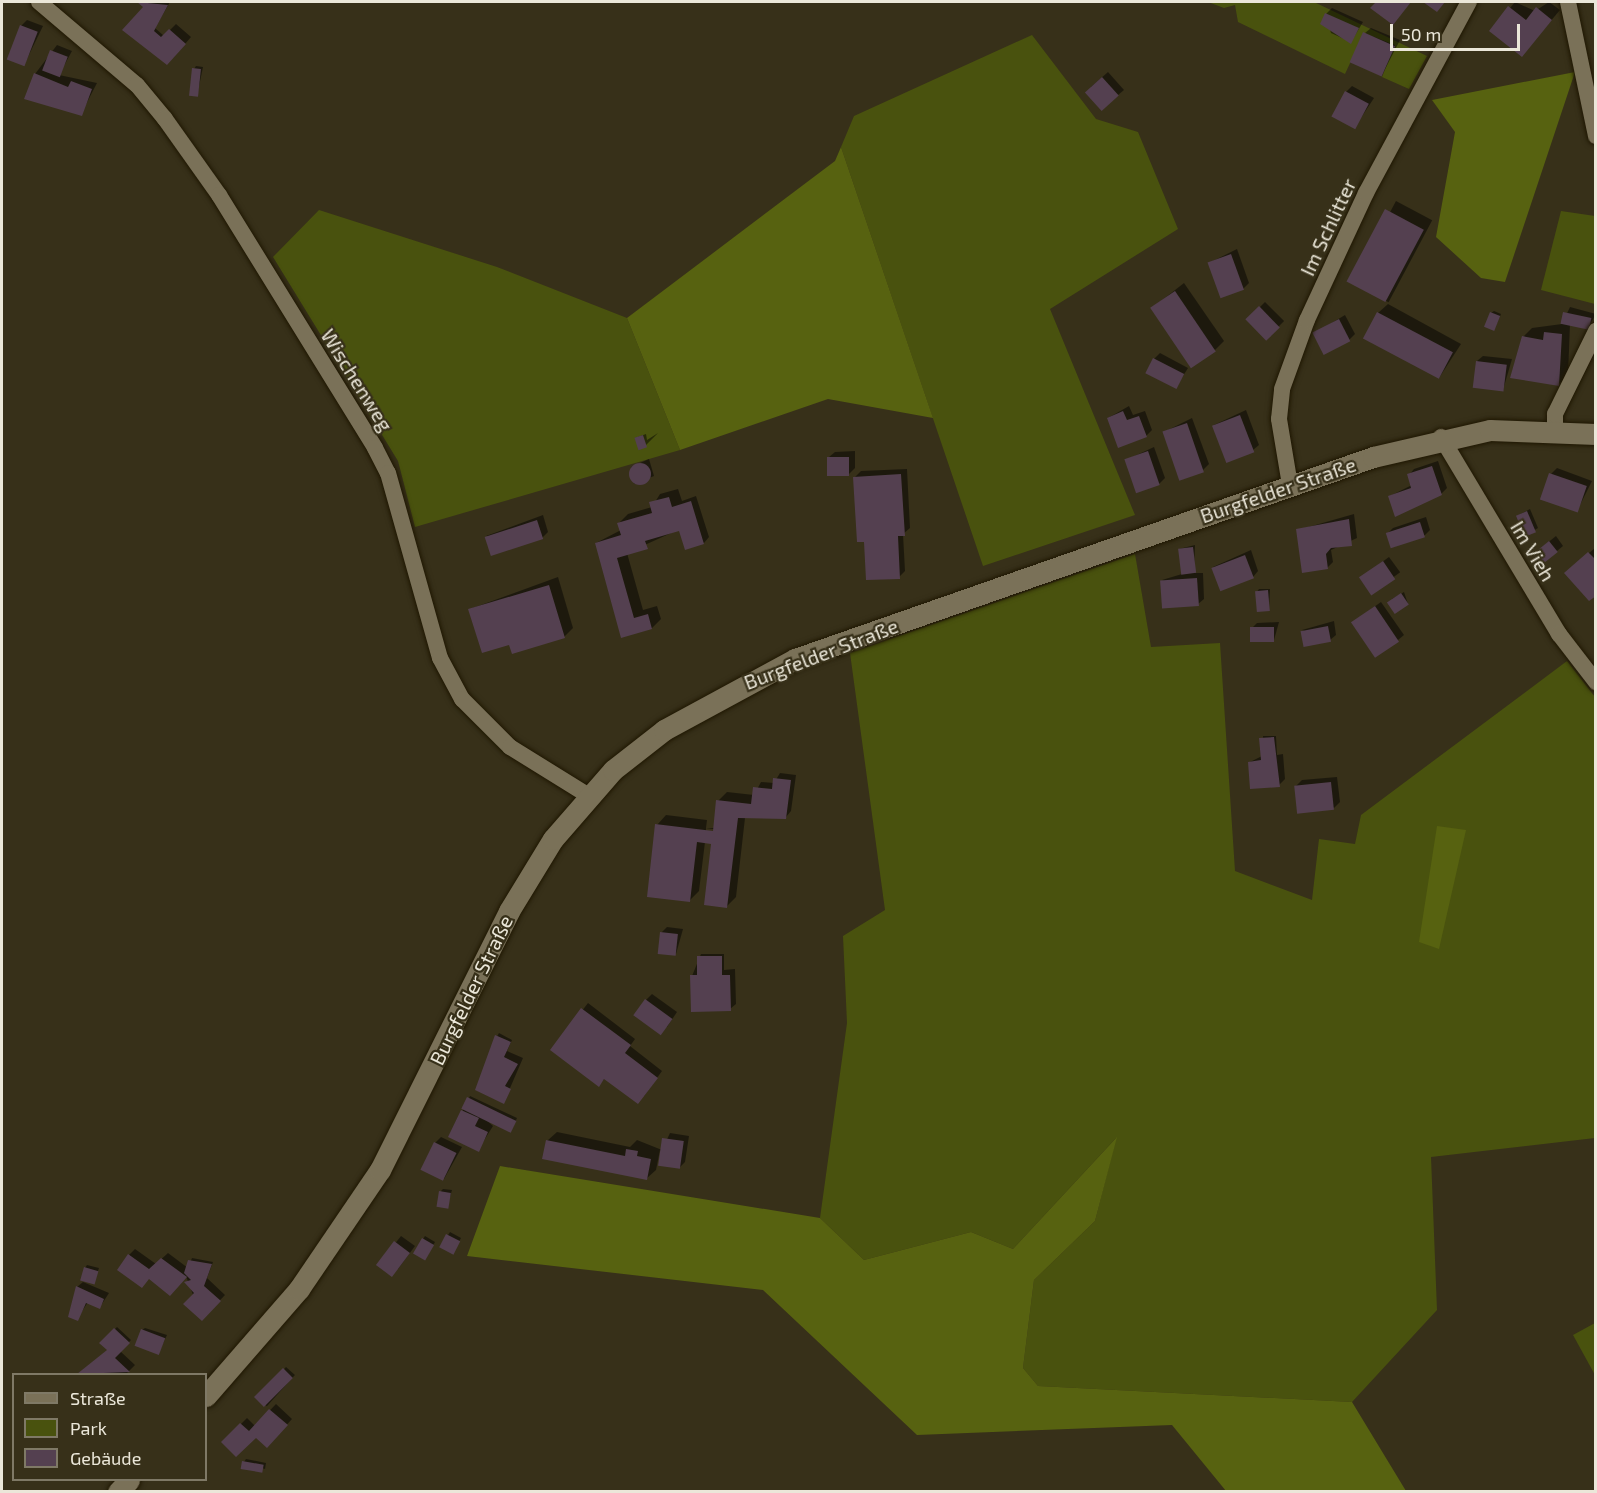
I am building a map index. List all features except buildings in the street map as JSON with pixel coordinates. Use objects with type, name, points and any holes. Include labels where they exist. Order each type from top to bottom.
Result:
[{"type":"street","name":"Wischenweg","points":[[39,2],[136,85],[165,119],[219,195],[369,438],[388,473],[440,658],[462,699],[510,747],[589,795]]},
{"type":"street","name":"Im Schlitter","points":[[1290,486],[1279,419],[1282,389],[1300,340],[1366,194],[1468,2]]},
{"type":"street","points":[[1568,2],[1596,136]]},
{"type":"street","points":[[1555,429],[1555,414],[1596,331]]},
{"type":"street","name":"Burgfelder Straße","points":[[207,1395],[261,1337],[342,1231],[380,1170],[530,874],[589,795],[663,730],[795,659],[1290,486],[1441,437],[1555,429],[1596,434]]},
{"type":"street","name":"Im Vieh","points":[[1441,437],[1559,634],[1596,682]]},
{"type":"green space","points":[[1208,2],[1314,2],[1427,56],[1409,89],[1382,77],[1395,45],[1364,33],[1345,74],[1238,22],[1235,5],[1224,8]]},
{"type":"green space","points":[[1032,35],[1096,119],[1138,132],[1178,229],[1050,309],[1135,515],[983,566],[841,147],[854,116]]},
{"type":"green space","points":[[1575,72],[1505,282],[1481,278],[1436,237],[1455,132],[1432,100]]},
{"type":"green space","points":[[841,147],[933,418],[828,399],[680,450],[627,318],[835,161]]},
{"type":"green space","points":[[319,210],[497,267],[627,318],[680,450],[415,527],[398,461],[273,257]]},
{"type":"green space","points":[[1561,211],[1595,216],[1595,304],[1541,290]]},
{"type":"green space","points":[[1135,554],[1151,647],[1220,643],[1235,871],[1312,900],[1319,839],[1355,844],[1361,815],[1567,661],[1595,697],[1595,1138],[1431,1157],[1437,1310],[1352,1402],[1038,1386],[1023,1368],[1034,1280],[1095,1221],[1116,1138],[1013,1249],[971,1232],[864,1260],[820,1218],[847,1023],[843,936],[885,910],[850,653]]},
{"type":"green space","points":[[1437,826],[1466,830],[1439,949],[1419,942]]},
{"type":"green space","points":[[1117,1137],[1095,1221],[1034,1280],[1023,1368],[1038,1386],[1352,1402],[1406,1491],[1226,1491],[1172,1425],[917,1435],[763,1290],[467,1256],[500,1166],[820,1218],[864,1260],[971,1232],[1013,1249]]},
{"type":"green space","points":[[1595,1323],[1595,1375],[1573,1335]]}]
